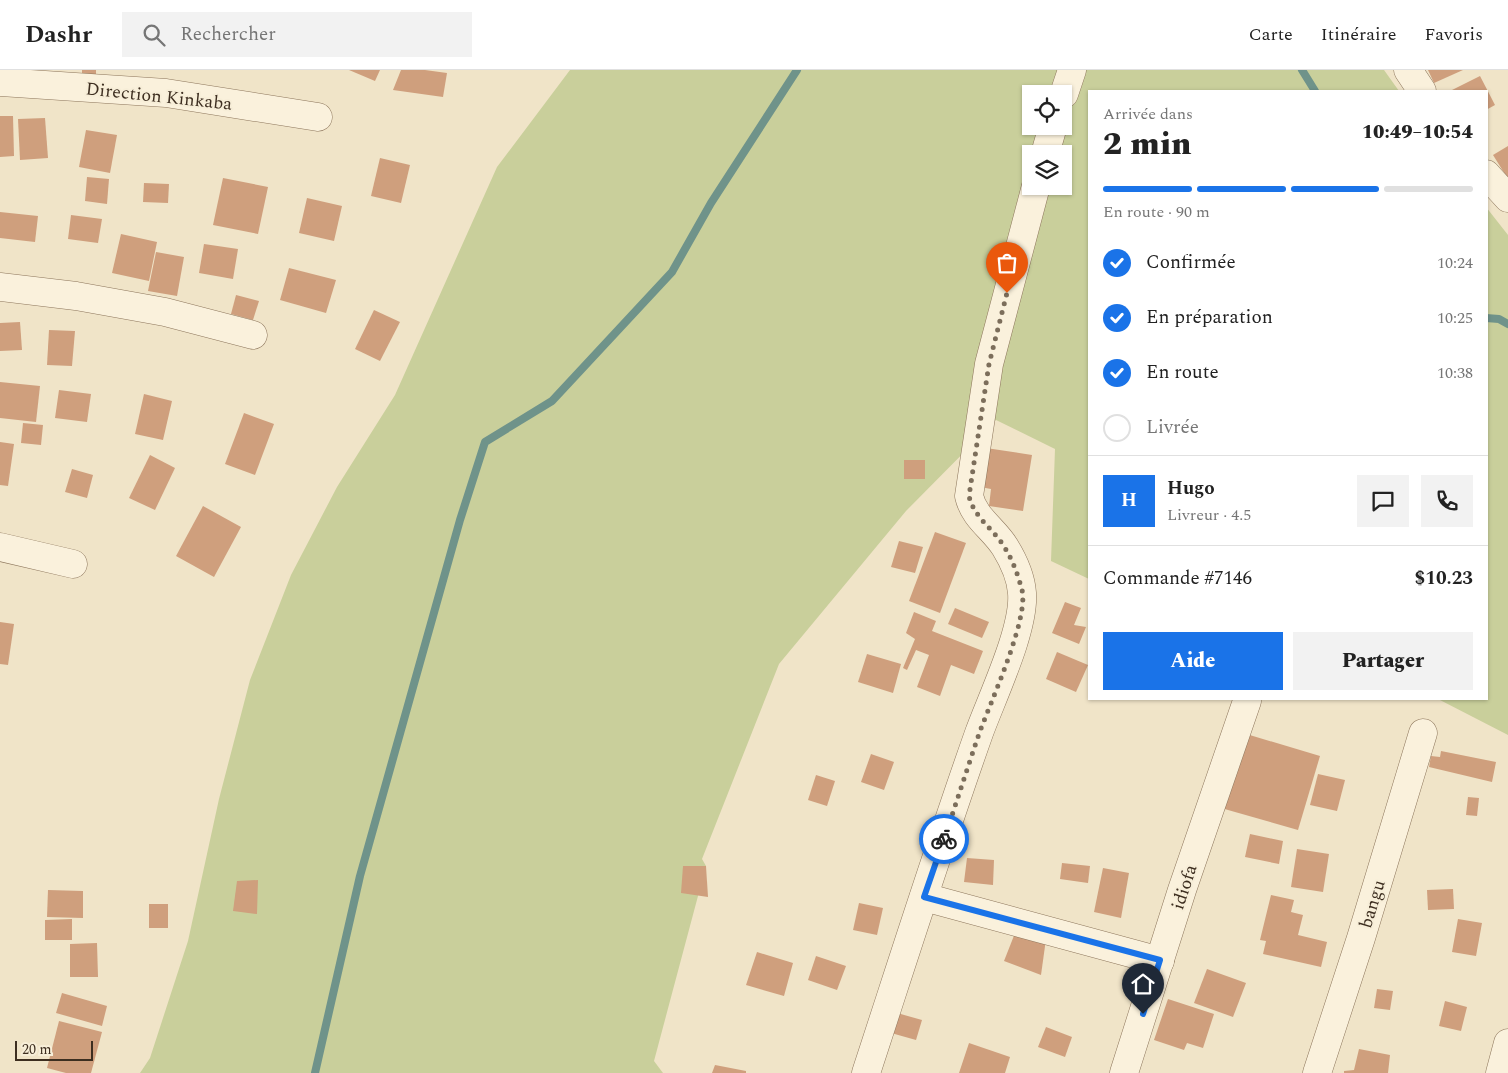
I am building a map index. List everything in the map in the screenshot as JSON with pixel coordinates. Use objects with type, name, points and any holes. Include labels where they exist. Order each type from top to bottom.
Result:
[{"type":"street","points":[[1067,85],[1072,70]]},
{"type":"street","points":[[1408,70],[1421,90]]},
{"type":"street","name":"Direction Kinkaba","points":[[0,82],[166,93],[318,117]]},
{"type":"street","points":[[1488,176],[1508,198]]},
{"type":"street","points":[[866,1073],[979,733],[1012,646],[1019,620],[1022,593],[1017,570],[1005,547],[971,506],[969,496],[989,364],[1034,195]]},
{"type":"street","points":[[0,287],[76,296],[165,312],[254,335]]},
{"type":"street","points":[[0,547],[74,564]]},
{"type":"street","name":"idiofa","points":[[1124,1073],[1247,701]]},
{"type":"street","name":"bangu","points":[[1316,1073],[1361,938],[1423,733]]},
{"type":"street","points":[[924,897],[1160,960]]},
{"type":"street","points":[[1500,1073],[1508,1043]]},
{"type":"green space","points":[[570,70],[1384,70],[1398,90],[1088,90],[1088,579],[1051,561],[1055,449],[996,420],[906,511],[779,664],[702,859],[706,866],[654,1061],[663,1073],[140,1073],[150,1058],[188,941],[219,799],[250,680],[291,575],[337,487],[395,395],[497,167]]},
{"type":"green space","points":[[1488,210],[1508,235],[1508,735],[1440,700],[1488,700]]},
{"type":"building","points":[[82,70],[96,70],[96,77],[82,77]]},
{"type":"building","points":[[349,70],[380,70],[375,81]]},
{"type":"building","points":[[401,70],[425,70],[447,73],[443,97],[393,90]]},
{"type":"building","points":[[1428,70],[1463,70],[1434,83]]},
{"type":"building","points":[[1480,76],[1487,90],[1452,90]]},
{"type":"building","points":[[1488,91],[1495,105],[1488,109]]},
{"type":"building","points":[[0,116],[13,116],[14,156],[0,157]]},
{"type":"building","points":[[45,118],[48,158],[20,160],[18,119]]},
{"type":"building","points":[[86,130],[117,135],[110,173],[79,167]]},
{"type":"building","points":[[1508,146],[1508,179],[1493,155]]},
{"type":"building","points":[[380,158],[410,165],[401,203],[371,196]]},
{"type":"building","points":[[87,177],[109,179],[107,204],[85,201]]},
{"type":"building","points":[[223,178],[268,187],[258,234],[213,225]]},
{"type":"building","points":[[144,183],[169,184],[168,203],[143,202]]},
{"type":"building","points":[[307,198],[342,206],[334,241],[299,233]]},
{"type":"building","points":[[0,212],[38,216],[35,242],[0,238]]},
{"type":"building","points":[[71,215],[102,219],[98,243],[68,239]]},
{"type":"building","points":[[121,234],[157,242],[149,281],[112,273]]},
{"type":"building","points":[[204,244],[238,249],[233,279],[199,273]]},
{"type":"building","points":[[156,252],[184,257],[177,296],[148,291]]},
{"type":"building","points":[[289,268],[336,280],[326,313],[280,300]]},
{"type":"building","points":[[236,295],[259,301],[253,320],[231,314]]},
{"type":"building","points":[[374,310],[400,322],[380,361],[355,349]]},
{"type":"building","points":[[20,322],[22,350],[0,351],[0,323]]},
{"type":"building","points":[[49,330],[75,331],[72,366],[47,365]]},
{"type":"building","points":[[0,382],[40,386],[36,422],[0,418]]},
{"type":"building","points":[[59,390],[91,394],[87,422],[55,418]]},
{"type":"building","points":[[144,394],[172,401],[163,440],[135,434]]},
{"type":"building","points":[[244,413],[274,424],[255,475],[225,464]]},
{"type":"building","points":[[23,423],[43,425],[41,445],[21,443]]},
{"type":"building","points":[[0,442],[14,444],[8,486],[0,485]]},
{"type":"building","points":[[986,448],[1032,455],[1023,511],[989,506],[991,489],[980,487]]},
{"type":"building","points":[[150,455],[175,468],[155,510],[129,498]]},
{"type":"building","points":[[904,460],[925,460],[925,479],[904,479]]},
{"type":"building","points":[[72,469],[93,475],[87,498],[65,492]]},
{"type":"building","points":[[203,506],[241,527],[214,577],[176,556]]},
{"type":"building","points":[[935,532],[966,543],[940,613],[909,601]]},
{"type":"building","points":[[899,541],[923,547],[915,573],[891,567]]},
{"type":"building","points":[[1065,602],[1081,608],[1074,625],[1086,627],[1079,644],[1052,633]]},
{"type":"building","points":[[955,608],[989,622],[982,638],[948,624]]},
{"type":"building","points":[[914,612],[936,621],[932,631],[983,651],[974,674],[951,665],[940,696],[917,687],[929,655],[916,650],[907,670],[903,668],[915,639],[906,633]]},
{"type":"building","points":[[0,622],[14,624],[8,665],[0,664]]},
{"type":"building","points":[[1057,652],[1088,665],[1076,692],[1046,679]]},
{"type":"building","points":[[867,654],[901,664],[893,693],[858,682]]},
{"type":"building","points":[[1243,733],[1320,756],[1298,830],[1221,808]]},
{"type":"building","points":[[1441,751],[1496,762],[1492,782],[1429,767],[1431,756],[1440,757]]},
{"type":"building","points":[[871,754],[894,762],[884,790],[861,782]]},
{"type":"building","points":[[1318,774],[1345,780],[1337,811],[1310,805]]},
{"type":"building","points":[[816,775],[835,781],[827,806],[808,800]]},
{"type":"building","points":[[1468,797],[1479,798],[1477,816],[1466,815]]},
{"type":"building","points":[[1250,834],[1283,841],[1279,864],[1245,857]]},
{"type":"building","points":[[1297,849],[1329,854],[1323,892],[1291,887]]},
{"type":"building","points":[[967,858],[994,860],[993,885],[964,882]]},
{"type":"building","points":[[1062,863],[1090,866],[1088,883],[1060,879]]},
{"type":"building","points":[[683,866],[706,866],[708,897],[681,893]]},
{"type":"building","points":[[1103,868],[1129,873],[1121,918],[1094,912]]},
{"type":"building","points":[[258,880],[257,914],[233,911],[237,881]]},
{"type":"building","points":[[1453,889],[1454,909],[1428,910],[1427,890]]},
{"type":"building","points":[[48,890],[83,891],[83,918],[47,917]]},
{"type":"building","points":[[1271,895],[1294,900],[1291,912],[1303,915],[1298,935],[1327,942],[1321,967],[1263,954],[1266,941],[1260,940]]},
{"type":"building","points":[[859,903],[883,908],[877,935],[853,930]]},
{"type":"building","points":[[149,904],[168,904],[168,928],[149,928]]},
{"type":"building","points":[[72,919],[72,940],[45,940],[45,920]]},
{"type":"building","points":[[1458,919],[1482,923],[1476,956],[1452,952]]},
{"type":"building","points":[[1017,928],[1046,939],[1041,975],[1004,961]]},
{"type":"building","points":[[97,943],[98,977],[70,977],[70,944]]},
{"type":"building","points":[[757,952],[793,963],[784,996],[746,985]]},
{"type":"building","points":[[816,956],[846,966],[837,990],[808,980]]},
{"type":"building","points":[[1207,969],[1246,983],[1233,1017],[1194,1003]]},
{"type":"building","points":[[1377,989],[1393,991],[1390,1010],[1374,1008]]},
{"type":"building","points":[[62,993],[107,1006],[102,1026],[56,1013]]},
{"type":"building","points":[[1168,999],[1214,1014],[1203,1048],[1187,1043],[1184,1050],[1154,1040]]},
{"type":"building","points":[[1445,1001],[1467,1007],[1461,1031],[1439,1026]]},
{"type":"building","points":[[890,1011],[922,1020],[916,1040],[884,1031]]},
{"type":"building","points":[[59,1021],[102,1032],[91,1073],[66,1073],[47,1068]]},
{"type":"building","points":[[1046,1027],[1072,1037],[1065,1057],[1038,1047]]},
{"type":"building","points":[[969,1043],[1010,1057],[1005,1073],[959,1073]]},
{"type":"building","points":[[1359,1049],[1390,1055],[1388,1073],[1344,1073],[1344,1071],[1354,1070]]},
{"type":"building","points":[[715,1065],[746,1071],[746,1073],[712,1073]]},
{"type":"waterway","points":[[315,1073],[360,876],[460,520],[485,442],[552,401],[672,272],[711,203],[797,70]]},
{"type":"waterway","points":[[1302,70],[1314,90]]},
{"type":"waterway","points":[[1488,318],[1499,319],[1508,324]]},
{"type":"way so far","points":[[944,839],[979,733],[1012,646],[1019,620],[1022,593],[1017,570],[1005,547],[971,506],[969,496],[989,364],[1007,293]]},
{"type":"route","points":[[944,839],[924,897],[1160,960],[1143,1014]]}]
